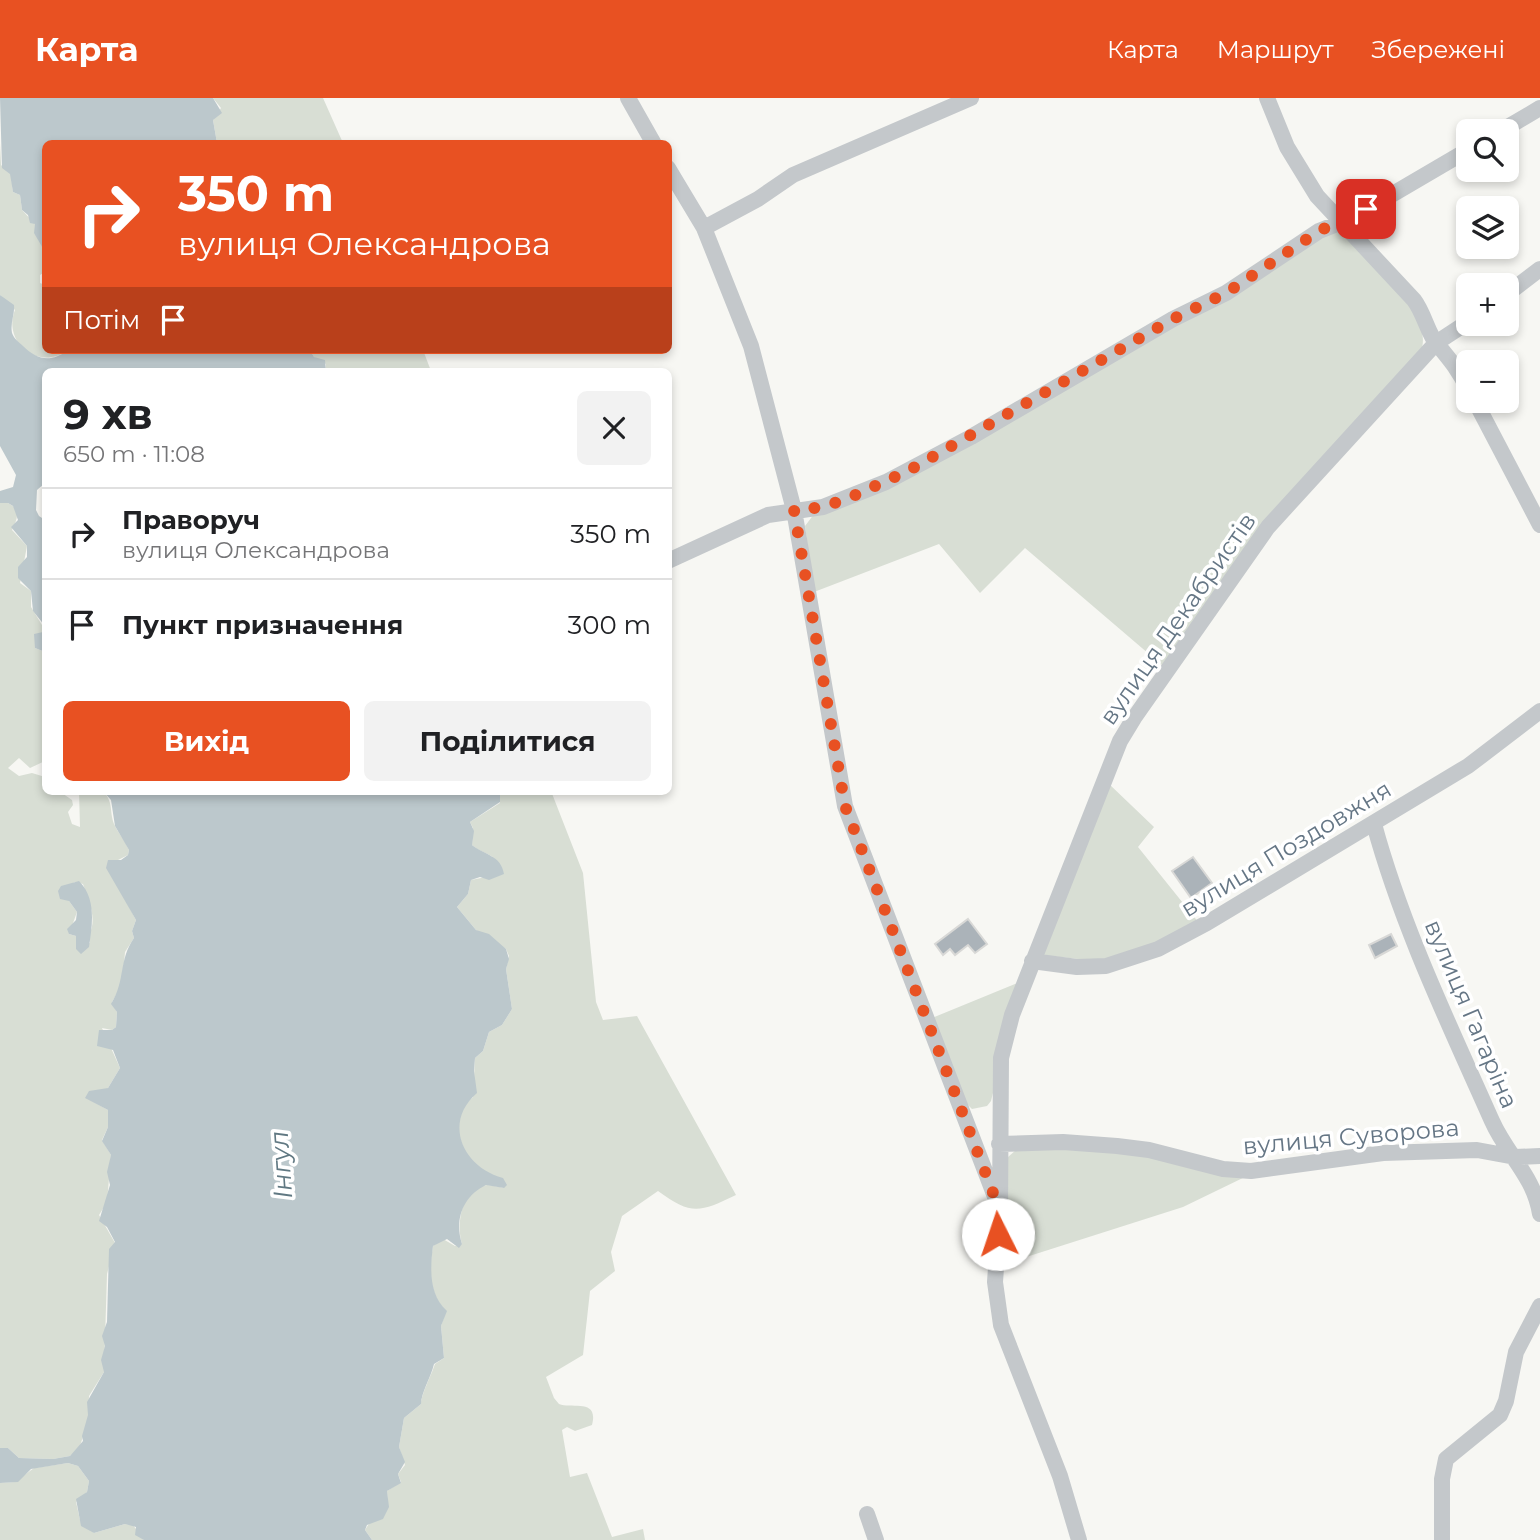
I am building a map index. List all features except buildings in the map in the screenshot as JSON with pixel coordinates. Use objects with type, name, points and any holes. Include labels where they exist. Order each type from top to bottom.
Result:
[{"type":"street","points":[[628,98],[652,140]]},
{"type":"street","points":[[704,228],[758,199],[793,175],[971,98]]},
{"type":"street","points":[[1267,98],[1294,159],[1317,196],[1414,300],[1424,313],[1436,344],[1456,366]]},
{"type":"street","points":[[1519,120],[1540,108]]},
{"type":"street","points":[[672,559],[739,526],[794,510],[823,507],[911,469],[1173,319],[1226,293],[1319,231],[1341,222],[1456,157]]},
{"type":"street","points":[[672,175],[704,228],[751,346],[794,510],[845,806],[1000,1211]]},
{"type":"street","points":[[1519,285],[1540,269]]},
{"type":"street","name":"вулиця Декабристів","points":[[1079,1540],[1060,1476],[1001,1325],[995,1282],[1000,1211],[1002,1058],[1012,1016],[1120,741],[1134,718],[1268,527],[1436,344],[1456,330]]},
{"type":"street","points":[[1481,413],[1540,525]]},
{"type":"street","name":"вулиця Поздовжня","points":[[1032,961],[1077,967],[1106,965],[1157,949],[1374,824],[1468,766],[1540,711]]},
{"type":"street","name":"вулиця Гагаріна","points":[[1374,824],[1388,874],[1425,969],[1493,1123],[1530,1180],[1539,1203]]},
{"type":"street","name":"вулиця Суворова","points":[[999,1144],[1063,1142],[1117,1146],[1149,1150],[1223,1169],[1251,1171],[1383,1153],[1477,1150],[1515,1157],[1540,1156]]},
{"type":"street","points":[[1442,1540],[1442,1479],[1446,1459],[1500,1415],[1506,1401],[1516,1352],[1540,1306]]},
{"type":"street","points":[[867,1514],[876,1540]]},
{"type":"shaded area","points":[[213,98],[323,98],[342,140],[216,140],[213,120],[221,108]]},
{"type":"shaded area","points":[[0,143],[1,165],[11,174],[13,192],[20,195],[22,210],[35,224],[35,233],[42,246],[42,354],[61,354],[45,358],[25,350],[14,333],[12,322],[15,310],[0,295]]},
{"type":"shaded area","points":[[1340,231],[1382,270],[1409,302],[1423,335],[1421,352],[1163,666],[1025,548],[980,593],[939,544],[814,592],[805,526],[814,514],[852,501],[1321,234]]},
{"type":"shaded area","points":[[312,354],[425,354],[430,368],[326,368],[326,364]]},
{"type":"shaded area","points":[[0,503],[8,503],[17,512],[12,530],[27,546],[20,583],[31,591],[31,607],[42,625],[42,635],[35,648],[42,651],[42,762],[30,768],[19,758],[8,768],[19,776],[32,773],[42,776],[42,795],[65,795],[72,800],[73,805],[68,812],[72,824],[80,827],[79,795],[106,795],[114,824],[129,850],[128,855],[118,860],[110,871],[136,920],[132,931],[134,938],[125,952],[122,985],[112,1002],[117,1012],[116,1027],[112,1030],[102,1028],[120,1068],[108,1088],[92,1101],[108,1110],[108,1127],[102,1140],[111,1155],[107,1202],[99,1215],[115,1243],[107,1274],[104,1372],[89,1396],[88,1421],[79,1449],[70,1456],[53,1459],[19,1458],[8,1448],[0,1448]],"holes":[[[75,882],[83,884],[93,922],[89,935],[90,943],[76,945],[76,936],[69,934],[77,912],[69,901],[66,887]]]},
{"type":"shaded area","points":[[1108,783],[1154,827],[1138,847],[1199,923],[1156,945],[1106,962],[1041,955]]},
{"type":"shaded area","points":[[500,795],[553,795],[583,873],[596,1002],[603,1020],[637,1016],[736,1195],[695,1209],[687,1208],[658,1191],[622,1216],[611,1252],[615,1271],[590,1291],[583,1355],[546,1377],[559,1404],[583,1406],[592,1411],[592,1425],[575,1431],[567,1427],[562,1430],[570,1477],[587,1473],[612,1537],[643,1529],[645,1540],[372,1540],[365,1530],[370,1522],[384,1516],[387,1491],[401,1482],[398,1474],[405,1465],[399,1447],[404,1418],[421,1404],[435,1364],[444,1358],[441,1326],[446,1311],[440,1305],[433,1289],[433,1246],[443,1239],[455,1246],[462,1244],[460,1218],[462,1208],[471,1193],[487,1185],[504,1188],[498,1177],[488,1174],[472,1161],[465,1151],[458,1129],[462,1109],[473,1097],[475,1058],[483,1051],[489,1032],[502,1025],[512,1009],[506,969],[509,956],[506,949],[476,930],[457,907],[468,894],[471,880],[501,874],[494,858],[472,845],[473,828],[470,822],[500,803]]},
{"type":"shaded area","points":[[1020,982],[991,1101],[987,1106],[972,1109],[967,1104],[932,1018]]},
{"type":"shaded area","points":[[1118,1149],[1249,1175],[1183,1207],[1001,1265],[1008,1157],[1016,1150]]},
{"type":"shaded area","points":[[68,1463],[78,1466],[89,1481],[87,1492],[76,1502],[80,1520],[94,1533],[125,1524],[133,1525],[144,1540],[0,1540],[0,1483],[15,1482],[34,1468]]},
{"type":"water","points":[[0,98],[213,98],[222,113],[213,120],[216,140],[42,140],[42,247],[34,233],[35,224],[30,223],[28,215],[22,210],[20,195],[13,192],[10,174],[2,168]]},
{"type":"water","points":[[0,295],[14,305],[14,337],[28,351],[44,358],[62,354],[312,354],[325,360],[326,368],[42,368],[42,486],[37,490],[36,510],[42,518],[42,622],[33,611],[31,591],[18,578],[18,567],[27,557],[27,546],[11,527],[18,520],[13,506],[0,503],[0,491],[13,487],[16,475],[0,446]]},
{"type":"water","points":[[42,632],[42,651],[35,648],[34,634]]},
{"type":"water","name":"Інгул","points":[[107,795],[500,795],[500,802],[470,822],[474,831],[472,845],[496,859],[504,874],[489,880],[480,877],[471,880],[468,894],[457,907],[476,930],[489,934],[506,949],[512,1009],[502,1025],[489,1032],[483,1051],[475,1058],[477,1093],[461,1117],[459,1130],[468,1154],[477,1164],[503,1178],[507,1185],[504,1188],[486,1185],[471,1195],[460,1218],[462,1244],[459,1248],[447,1239],[433,1246],[431,1272],[434,1289],[441,1305],[447,1311],[441,1326],[444,1358],[434,1364],[421,1404],[404,1418],[399,1447],[405,1462],[398,1474],[401,1483],[387,1491],[389,1507],[383,1519],[367,1525],[365,1530],[372,1540],[144,1540],[135,1535],[136,1527],[125,1524],[94,1533],[81,1526],[76,1499],[87,1492],[89,1481],[78,1466],[68,1463],[31,1469],[18,1482],[0,1483],[0,1448],[8,1448],[19,1458],[53,1459],[70,1456],[83,1441],[88,1415],[87,1402],[104,1372],[101,1360],[105,1346],[102,1336],[107,1322],[109,1249],[115,1242],[107,1227],[99,1221],[110,1185],[107,1172],[111,1155],[102,1141],[108,1127],[108,1110],[85,1098],[89,1091],[108,1088],[120,1068],[113,1050],[97,1046],[99,1030],[112,1030],[116,1027],[117,1012],[111,1004],[134,938],[132,931],[136,920],[106,868],[108,860],[121,860],[128,855],[129,850],[115,826],[111,800]]},
{"type":"water","points":[[79,881],[89,896],[92,913],[89,947],[81,954],[76,949],[76,936],[69,934],[67,929],[76,920],[77,912],[69,901],[60,899],[58,891],[61,886]]},
{"type":"route","points":[[998,1234],[1000,1211],[845,806],[794,510],[823,507],[908,471],[1173,319],[1226,293],[1319,231],[1352,218],[1366,209]]}]
